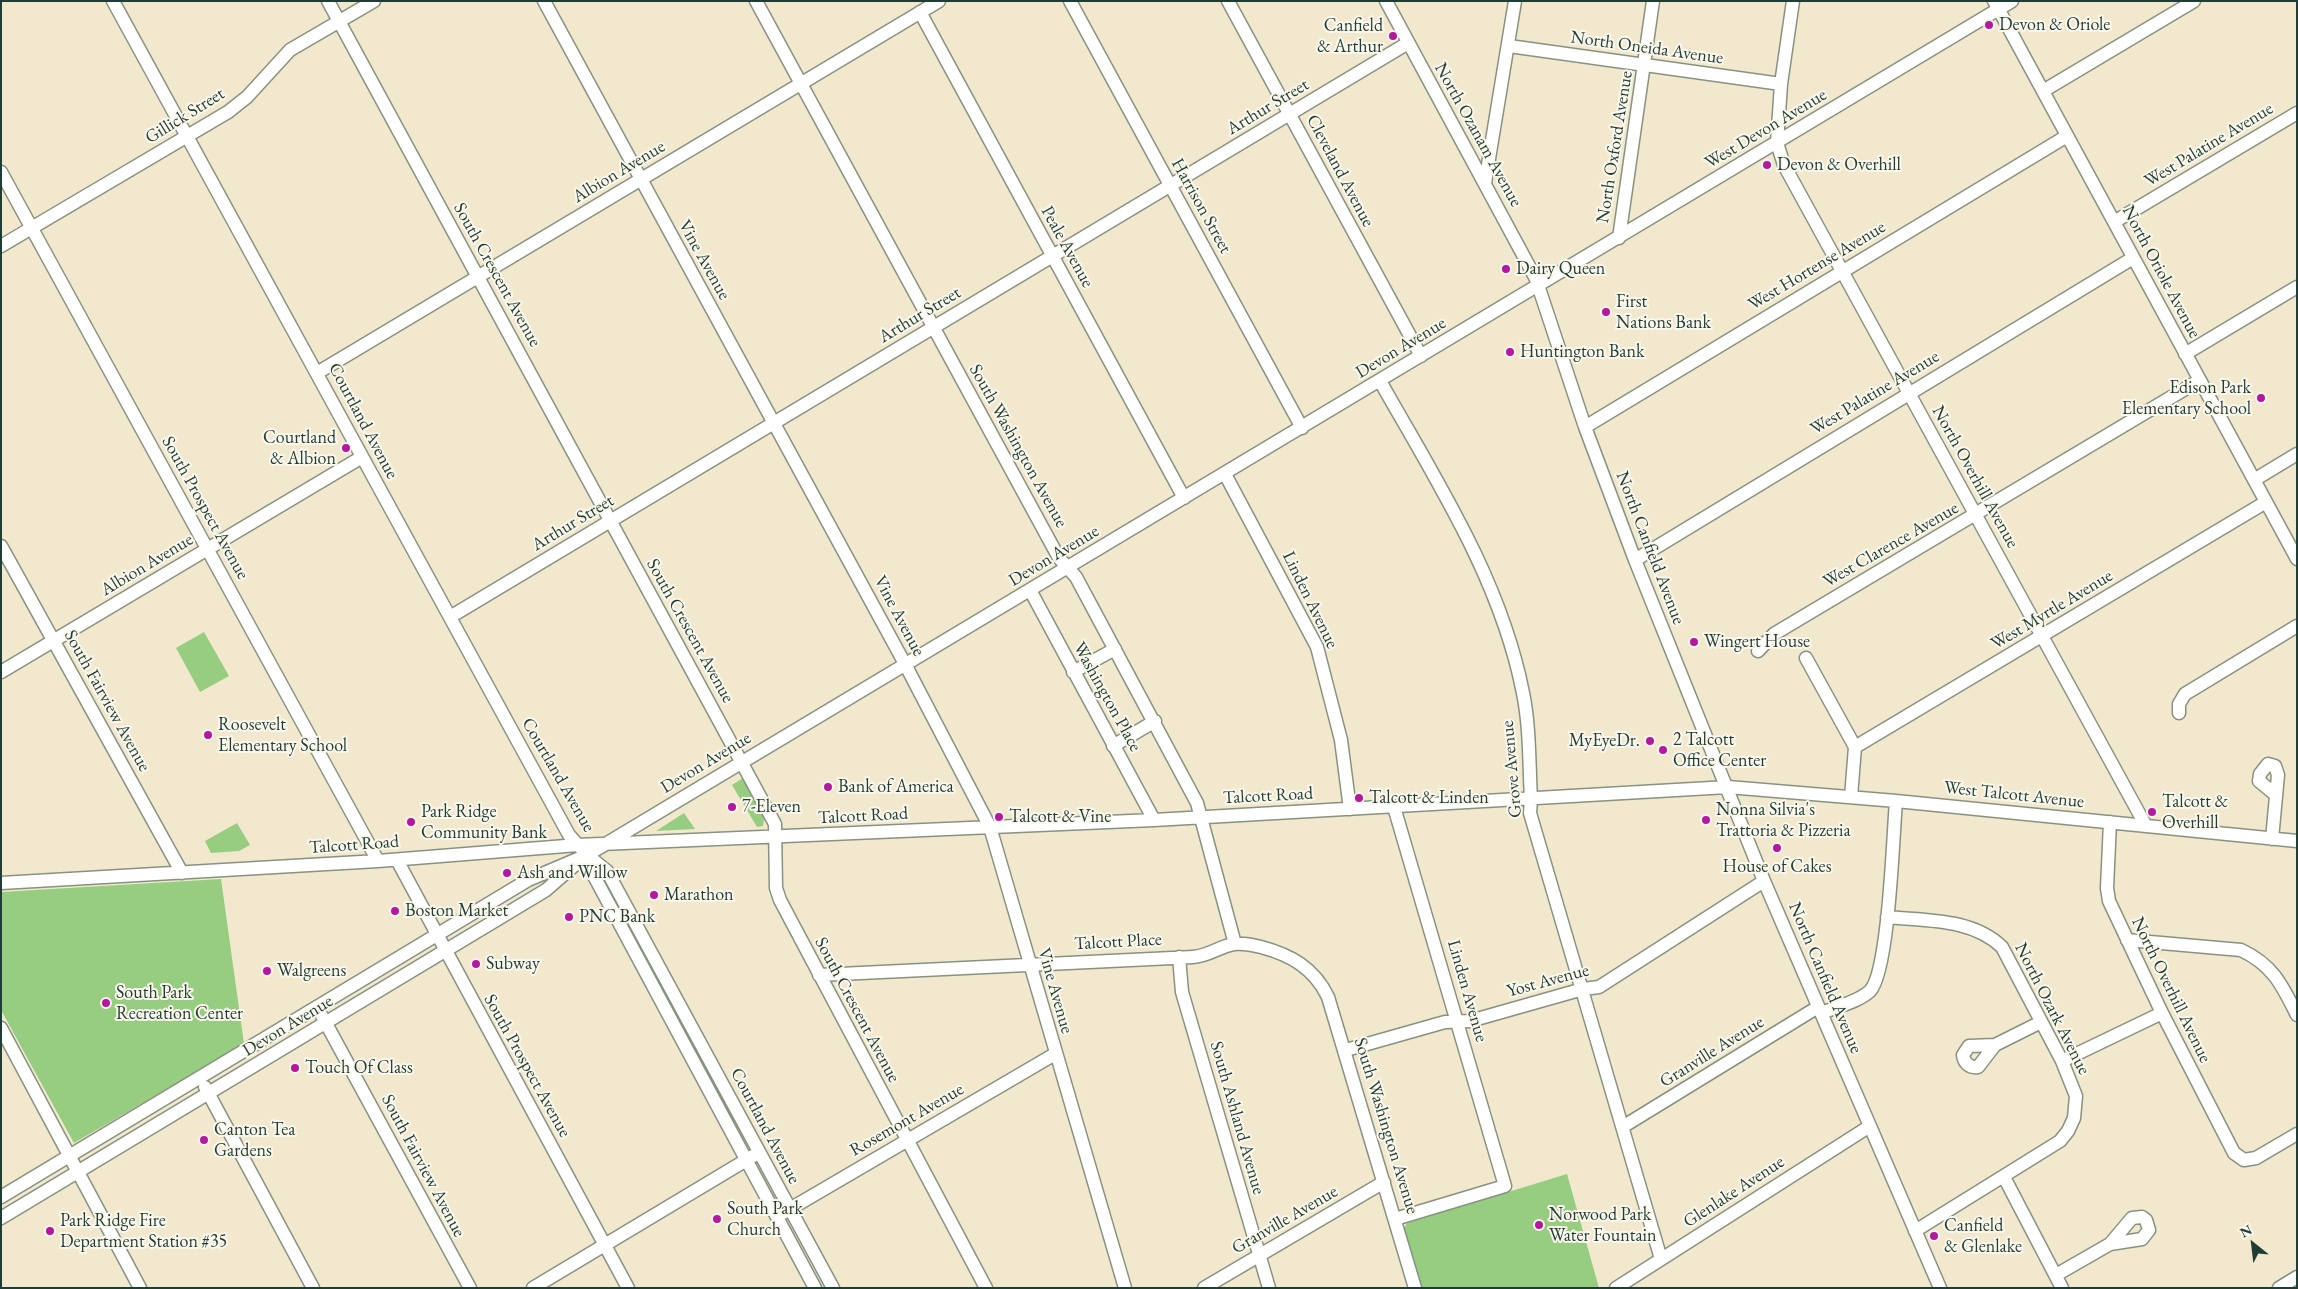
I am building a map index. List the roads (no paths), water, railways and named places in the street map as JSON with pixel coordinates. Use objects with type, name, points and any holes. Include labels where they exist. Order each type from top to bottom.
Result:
[{"type":"street","name":"Courtland Avenue","points":[[112,1],[569,835],[582,850],[607,872],[833,1288]]},
{"type":"street","name":"South Crescent Avenue","points":[[328,1],[775,824],[778,895],[906,1141],[986,1288]]},
{"type":"street","name":"Gillick Street","points":[[1,246],[228,112],[247,96],[290,50],[374,1]]},
{"type":"street","name":"Vine Avenue","points":[[544,1],[640,180],[906,664],[990,827],[1125,1288]]},
{"type":"street","name":"South Washington Avenue","points":[[756,1],[1059,558],[1076,577],[1197,803],[1235,944]]},
{"type":"street","name":"Albion Avenue","points":[[317,373],[939,1]]},
{"type":"street","name":"Harrison Street","points":[[1070,1],[1302,428]]},
{"type":"street","name":"Cleveland Avenue","points":[[1228,1],[1421,356]]},
{"type":"street","name":"North Ozanam Avenue","points":[[1386,1],[1539,286]]},
{"type":"street","points":[[1485,183],[1515,1]]},
{"type":"street","name":"North Oxford Avenue","points":[[1619,238],[1654,1]]},
{"type":"street","points":[[1777,143],[1781,84],[1793,1]]},
{"type":"street","name":"West Devon Avenue","points":[[1539,286],[1777,143],[1996,5],[2012,1]]},
{"type":"street","points":[[2043,91],[2194,1]]},
{"type":"street","name":"North Oriole Avenue","points":[[1996,5],[2297,559]]},
{"type":"street","name":"Peale Avenue","points":[[920,12],[1184,498]]},
{"type":"street","name":"Arthur Street","points":[[450,616],[1408,43]]},
{"type":"street","name":"North Oneida Avenue","points":[[1509,46],[1781,84]]},
{"type":"street","name":"West Palatine Avenue","points":[[2114,222],[2297,113]]},
{"type":"street","name":"West Hortense Avenue","points":[[1585,427],[2068,136]]},
{"type":"street","name":"North Overhill Avenue","points":[[1777,143],[1784,165],[2146,826]]},
{"type":"street","name":"South Prospect Avenue","points":[[1,172],[378,861]]},
{"type":"street","name":"West Palatine Avenue","points":[[1635,560],[2134,258]]},
{"type":"street","name":"Devon Avenue","points":[[1,1197],[528,880],[582,850],[604,845],[1539,286]]},
{"type":"street","name":"North Canfield Avenue","points":[[1539,286],[1585,427],[1635,560],[1728,787],[1764,881],[1940,1288]]},
{"type":"street","points":[[2185,354],[2297,287]]},
{"type":"street","name":"West Clarence Avenue","points":[[1758,652],[1774,634],[2200,380]]},
{"type":"street","name":"Grove Avenue","points":[[1380,381],[1472,544],[1502,619],[1523,693],[1532,799],[1530,813],[1624,1126],[1661,1259]]},
{"type":"street","points":[[2254,480],[2297,454]]},
{"type":"street","name":"Albion Avenue","points":[[1,672],[362,457]]},
{"type":"street","name":"Linden Avenue","points":[[1225,474],[1317,647],[1341,740],[1350,809]]},
{"type":"street","name":"West Myrtle Avenue","points":[[1855,747],[2266,502]]},
{"type":"street","name":"South Fairview Avenue","points":[[1,546],[182,873]]},
{"type":"street","name":"Washington Place","points":[[1030,590],[1154,820]]},
{"type":"street","points":[[2179,713],[2181,698],[2185,694],[2297,626]]},
{"type":"street","points":[[1073,672],[1114,649]]},
{"type":"street","points":[[1806,658],[1855,747],[1851,797]]},
{"type":"street","points":[[1113,746],[1154,721]]},
{"type":"street","name":"Talcott Road","points":[[604,845],[1154,820],[1728,787]]},
{"type":"street","name":"West Talcott Avenue","points":[[1728,787],[1896,801],[2297,841]]},
{"type":"street","points":[[2272,839],[2276,794]]},
{"type":"street","points":[[1820,1010],[1864,995],[1877,982],[1887,918],[1896,801]]},
{"type":"street","name":"Linden Avenue","points":[[1394,807],[1506,1186],[1395,1219]]},
{"type":"street","name":"North Overhill Avenue","points":[[2110,822],[2107,888],[2109,901],[2162,1013],[2234,1153],[2244,1160],[2256,1158],[2297,1134]]},
{"type":"street","name":"Courtland Avenue","points":[[582,850],[594,876],[815,1288]]},
{"type":"street","name":"Devon Avenue","points":[[1,1218],[546,890],[582,850]]},
{"type":"street","name":"Talcott Road","points":[[1,883],[582,850]]},
{"type":"street","name":"South Prospect Avenue","points":[[397,860],[628,1288]]},
{"type":"street","name":"Yost Avenue","points":[[1346,1050],[1445,1022],[1470,1021],[1583,989],[1600,987],[1764,881]]},
{"type":"street","name":"North Ozark Avenue","points":[[1887,918],[1966,926],[1996,940],[2007,954],[2062,1061],[2076,1096],[2074,1118],[2068,1131],[2060,1141],[2004,1177]]},
{"type":"street","points":[[2127,940],[2241,950],[2259,959],[2272,971],[2280,981],[2297,1015]]},
{"type":"street","name":"Talcott Place","points":[[819,975],[1202,956],[1235,944],[1252,945],[1284,954],[1298,961],[1317,977]]},
{"type":"street","name":"South Ashland Avenue","points":[[1179,957],[1182,992],[1269,1288]]},
{"type":"street","name":"South Washington Avenue","points":[[1317,977],[1328,996],[1346,1050],[1415,1288]]},
{"type":"street","name":"South Fairview Avenue","points":[[317,1007],[470,1288]]},
{"type":"street","name":"Granville Avenue","points":[[1624,1126],[1820,1010]]},
{"type":"street","points":[[2062,1061],[2162,1013]]},
{"type":"street","points":[[1995,1045],[2041,1022]]},
{"type":"street","points":[[1,1028],[4,1041],[140,1288]]},
{"type":"street","name":"Rosemont Avenue","points":[[777,1216],[1055,1054]]},
{"type":"street","points":[[200,1078],[313,1288]]},
{"type":"street","name":"Glenlake Avenue","points":[[1616,1288],[1870,1126]]},
{"type":"street","points":[[533,1288],[759,1152]]},
{"type":"street","points":[[1915,1231],[2004,1177],[2062,1288]]},
{"type":"street","name":"Granville Avenue","points":[[1204,1288],[1384,1182]]},
{"type":"street","points":[[2056,1275],[2110,1244]]},
{"type":"street","points":[[2280,1288],[2297,1277]]},
{"type":"place","name":"Devon & Oriole","points":[[1989,25]]},
{"type":"place","name":"Canfield & Arthur","points":[[1393,36]]},
{"type":"place","name":"Devon & Overhill","points":[[1767,165]]},
{"type":"place","name":"Dairy Queen","points":[[1506,269]]},
{"type":"place","name":"First Nations Bank","points":[[1606,312]]},
{"type":"place","name":"Huntington Bank","points":[[1510,352]]},
{"type":"place","name":"Edison Park Elementary School","points":[[2261,398]]},
{"type":"place","name":"Courtland & Albion","points":[[346,448]]},
{"type":"place","name":"Wingert House","points":[[1694,642]]},
{"type":"place","name":"Roosevelt Elementary School","points":[[208,735]]},
{"type":"place","name":"MyEyeDr.","points":[[1650,741]]},
{"type":"place","name":"2 Talcott Office Center","points":[[1663,750]]},
{"type":"place","name":"Bank of America","points":[[828,787]]},
{"type":"place","name":"Talcott & Linden","points":[[1359,798]]},
{"type":"place","name":"7-Eleven","points":[[732,807]]},
{"type":"place","name":"Talcott & Overhill","points":[[2152,812]]},
{"type":"place","name":"Talcott & Vine","points":[[999,817]]},
{"type":"place","name":"Nonna Silvia's Trattoria & Pizzeria","points":[[1706,820]]},
{"type":"place","name":"Park Ridge Community Bank","points":[[411,822]]},
{"type":"place","name":"House of Cakes","points":[[1777,848]]},
{"type":"place","name":"Ash and Willow","points":[[507,873]]},
{"type":"place","name":"Marathon","points":[[654,895]]},
{"type":"place","name":"Boston Market","points":[[395,911]]},
{"type":"place","name":"PNC Bank","points":[[569,917]]},
{"type":"place","name":"Subway","points":[[476,964]]},
{"type":"place","name":"Walgreens","points":[[267,971]]},
{"type":"place","name":"South Park Recreation Center","points":[[106,1003]]},
{"type":"place","name":"Touch Of Class","points":[[295,1068]]},
{"type":"place","name":"Canton Tea Gardens","points":[[204,1140]]},
{"type":"place","name":"South Park Church","points":[[717,1219]]},
{"type":"place","name":"Norwood Park Water Fountain","points":[[1539,1225]]},
{"type":"place","name":"Park Ridge Fire Department Station #35","points":[[50,1231]]},
{"type":"place","name":"Canfield & Glenlake","points":[[1934,1236]]}]
